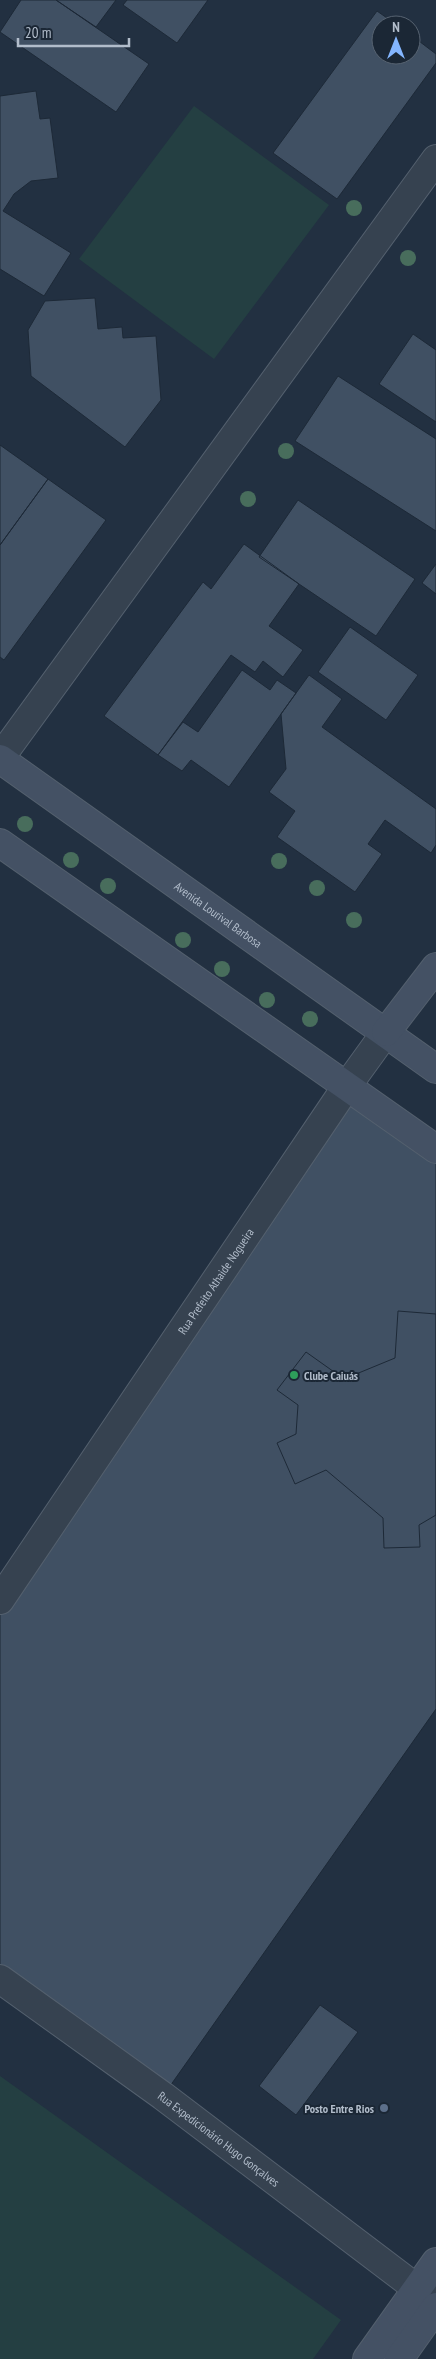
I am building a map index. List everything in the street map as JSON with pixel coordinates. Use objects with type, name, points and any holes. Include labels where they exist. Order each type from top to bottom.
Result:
[{"type":"main road","name":"Avenida Lourival Barbosa","points":[[0,758],[436,1068]]},
{"type":"main road","points":[[0,843],[436,1149]]},
{"type":"main road","name":"Rua Prefeito Athaide Nogueira","points":[[386,1032],[436,966]]},
{"type":"main road","points":[[399,2359],[429,2300],[436,2262]]},
{"type":"main road","points":[[367,2359],[429,2300]]},
{"type":"street","points":[[0,758],[436,159]]},
{"type":"street","name":"Rua Prefeito Athaide Nogueira","points":[[0,1600],[347,1086],[386,1032]]},
{"type":"street","name":"Rua Expedicionário Hugo Gonçalves","points":[[0,1979],[163,2096],[429,2300]]},
{"type":"green space","points":[[194,106],[329,205],[214,359],[79,259]]},
{"type":"green space","points":[[0,2076],[341,2320],[313,2359],[0,2359]]},
{"type":"building","points":[[21,0],[56,0],[149,64],[116,112],[0,32]]},
{"type":"building","points":[[56,0],[116,0],[96,27]]},
{"type":"building","points":[[127,0],[208,0],[177,43],[123,5]]},
{"type":"building","points":[[377,11],[383,15],[374,15]]},
{"type":"building","points":[[371,19],[371,65],[421,65],[421,43],[436,54],[436,63],[337,199],[273,153]]},
{"type":"building","points":[[36,91],[40,119],[50,118],[58,178],[31,181],[14,194],[3,211],[71,253],[44,296],[0,269],[0,96]]},
{"type":"building","points":[[95,298],[98,329],[122,327],[123,338],[156,336],[161,400],[125,447],[31,376],[28,330],[45,301]]},
{"type":"building","points":[[413,334],[436,350],[436,422],[379,384]]},
{"type":"building","points":[[338,376],[436,439],[436,531],[295,441]]},
{"type":"building","points":[[0,445],[48,479],[0,545]]},
{"type":"building","points":[[48,479],[106,520],[4,660],[0,657],[0,545]]},
{"type":"building","points":[[298,500],[415,579],[376,636],[259,557]]},
{"type":"building","points":[[244,544],[299,584],[269,626],[303,650],[283,677],[263,661],[255,672],[231,655],[158,755],[104,716],[203,582],[211,589]]},
{"type":"building","points":[[436,564],[436,594],[422,583]]},
{"type":"building","points":[[350,627],[418,675],[386,720],[318,672]]},
{"type":"building","points":[[242,670],[270,690],[277,680],[296,693],[229,787],[191,760],[182,771],[158,755],[183,722],[198,732]]},
{"type":"building","points":[[309,675],[342,699],[322,727],[436,809],[436,845],[431,853],[385,820],[368,844],[382,854],[355,892],[277,837],[295,811],[269,792],[286,769],[281,714]]},
{"type":"building","name":"Clube Caiuás","points":[[347,1086],[436,1149],[436,1709],[163,2096],[0,1979],[0,1600]]},
{"type":"building","points":[[398,1311],[436,1314],[436,1515],[419,1525],[420,1547],[384,1548],[383,1518],[326,1470],[295,1484],[277,1443],[296,1434],[298,1405],[277,1390],[306,1352],[344,1379],[395,1358]]},
{"type":"building","points":[[320,2005],[358,2032],[296,2115],[259,2086]]},
{"type":"place","name":"Clube Caiuás","points":[[294,1375]]},
{"type":"place","name":"Posto Entre Rios","points":[[384,2108]]}]
